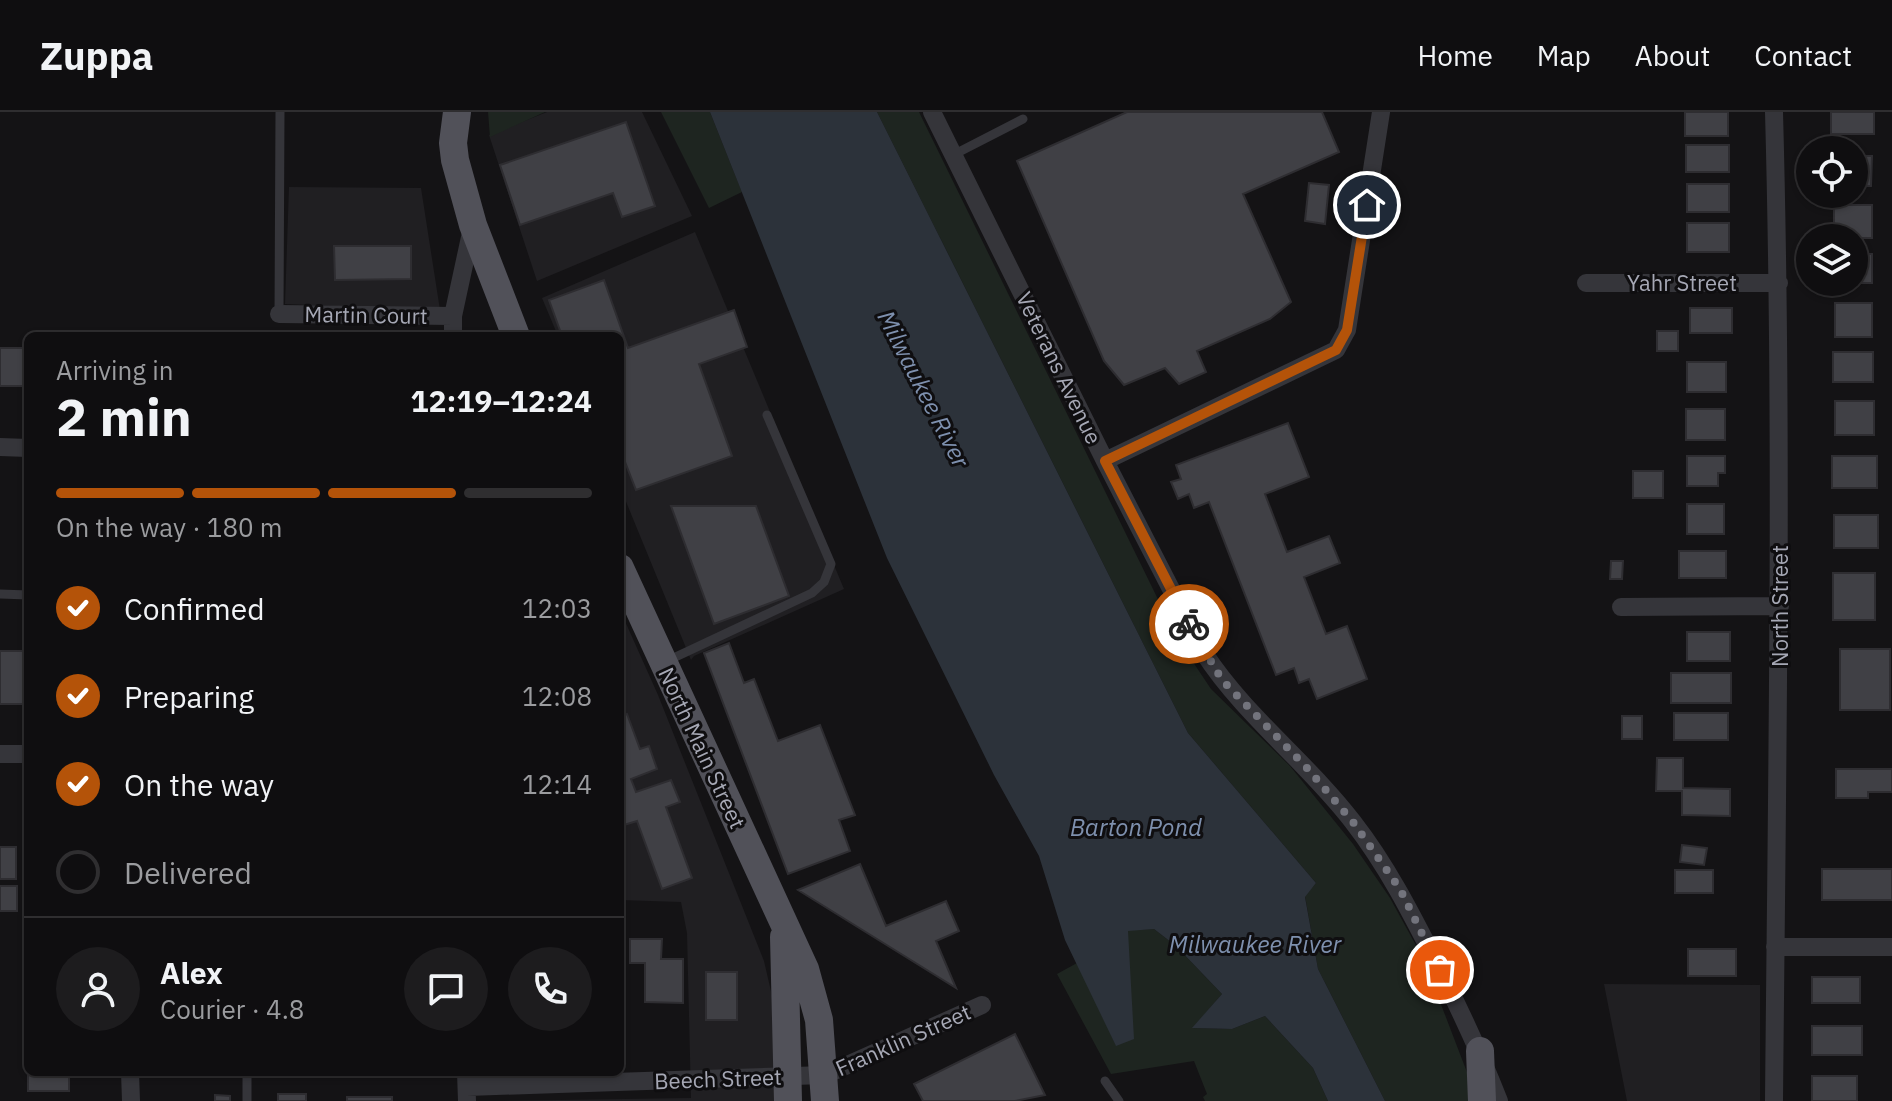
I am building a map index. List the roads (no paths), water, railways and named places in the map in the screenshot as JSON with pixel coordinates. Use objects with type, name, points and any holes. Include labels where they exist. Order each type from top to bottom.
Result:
[{"type":"main road","points":[[442,112],[453,143],[473,225],[514,332]]},
{"type":"main road","points":[[453,143],[457,112]]},
{"type":"main road","name":"North Main Street","points":[[624,577],[805,969],[819,1020],[825,1088]]},
{"type":"main road","name":"North Main Street","points":[[784,928],[788,1089]]},
{"type":"main road","points":[[1480,1051],[1482,1101]]},
{"type":"street","name":"Veterans Avenue","points":[[932,112],[1204,653],[1222,680],[1335,801],[1400,889],[1480,1051],[1499,1101]]},
{"type":"street","points":[[1105,461],[1336,350],[1347,330],[1381,112]]},
{"type":"street","name":"North Street","points":[[1774,112],[1779,283],[1780,606],[1774,1101]]},
{"type":"street","points":[[453,332],[453,316],[473,225]]},
{"type":"street","name":"Yahr Street","points":[[1586,283],[1779,283]]},
{"type":"street","name":"Martin Court","points":[[279,314],[453,316]]},
{"type":"street","points":[[0,447],[24,448]]},
{"type":"street","points":[[1621,607],[1780,606]]},
{"type":"street","points":[[0,754],[24,754]]},
{"type":"street","points":[[1775,947],[1892,947]]},
{"type":"street","name":"Franklin Street","points":[[825,1088],[982,1005]]},
{"type":"street","points":[[130,1076],[131,1101]]},
{"type":"street","name":"Beech Street","points":[[467,1087],[825,1088]]},
{"type":"lane","points":[[279,314],[280,112]]},
{"type":"lane","points":[[953,155],[1023,119]]},
{"type":"lane","points":[[664,663],[812,593],[824,582],[831,564],[767,415]]},
{"type":"lane","points":[[0,594],[24,595]]},
{"type":"lane","points":[[247,1076],[247,1101]]},
{"type":"lane","points":[[1105,1081],[1119,1101]]},
{"type":"water","name":"Barton Pond","points":[[710,112],[877,112],[1188,733],[1316,883],[1305,897],[1318,969],[1385,1101],[1328,1101],[1313,1068],[1265,1016],[1232,1029],[1192,1028],[1222,994],[1176,946],[1154,929],[1128,931],[1134,1039],[1116,1046],[1065,940],[1039,856],[994,775],[887,558]]},
{"type":"water label","name":"Milwaukee River","points":[[923,389]]},
{"type":"water label","name":"Milwaukee River","points":[[1255,945]]}]
